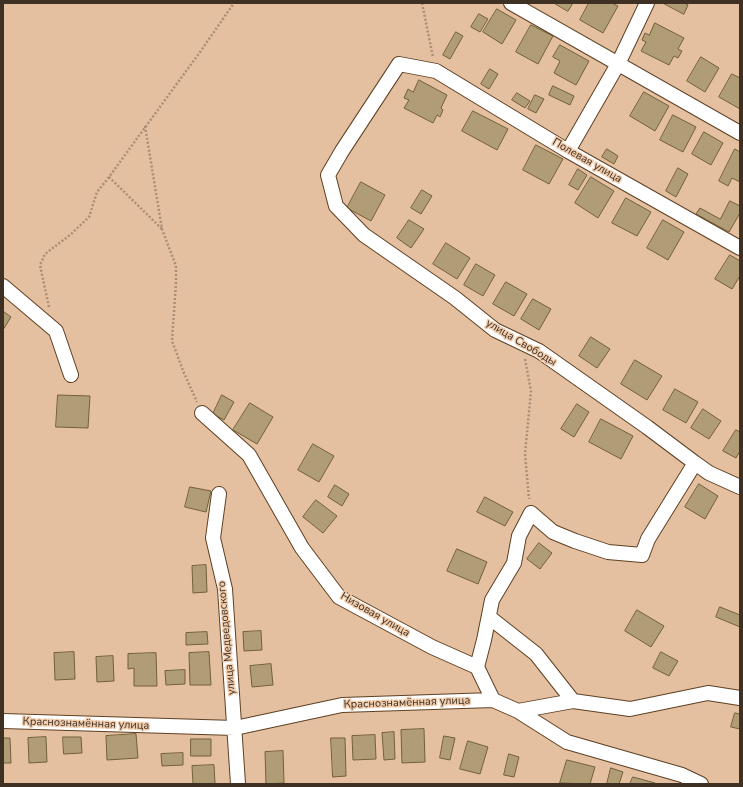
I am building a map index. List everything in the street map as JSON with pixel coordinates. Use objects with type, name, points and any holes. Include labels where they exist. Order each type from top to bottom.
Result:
[{"type":"street","points":[[511,3],[740,133]]},
{"type":"street","points":[[568,151],[618,64],[647,3]]},
{"type":"street","name":"улица Свободы","points":[[436,71],[399,64],[328,175],[336,206],[364,235],[455,298],[495,330],[539,351],[648,427],[709,473],[740,487]]},
{"type":"street","name":"Полевая улица","points":[[436,71],[568,151],[740,248]]},
{"type":"street","points":[[3,286],[56,331],[71,375]]},
{"type":"street","name":"Низовая улица","points":[[202,413],[249,456],[302,548],[339,597],[432,647],[477,667]]},
{"type":"street","points":[[493,700],[477,667],[492,600],[514,563],[519,536],[530,513],[553,532],[575,541],[608,552],[642,555],[648,539],[695,463]]},
{"type":"street","name":"улица Медведовского","points":[[219,494],[213,538],[225,589],[238,784]]},
{"type":"street","points":[[489,617],[536,654],[573,701]]},
{"type":"street","points":[[518,711],[573,701],[630,710],[708,693],[740,698]]},
{"type":"street","name":"Краснознамённая улица","points":[[3,721],[235,728],[342,704],[493,700],[518,711],[567,742],[682,775],[701,784]]},
{"type":"path","points":[[56,331],[46,297],[40,265],[45,254],[70,235],[88,217],[97,192],[200,52],[234,3]]},
{"type":"path","points":[[422,3],[436,71]]},
{"type":"path","points":[[146,126],[162,229],[176,266],[172,341],[184,373],[202,413]]},
{"type":"path","points":[[109,177],[162,229]]},
{"type":"path","points":[[522,343],[531,391],[525,454],[530,513]]},
{"type":"building","points":[[554,3],[573,3],[568,11]]},
{"type":"building","points":[[589,3],[612,3],[618,6],[603,33],[580,20]]},
{"type":"building","points":[[663,3],[684,3],[688,5],[684,14]]},
{"type":"building","points":[[497,9],[516,20],[502,44],[483,32]]},
{"type":"building","points":[[479,14],[488,19],[480,32],[471,27]]},
{"type":"building","points":[[655,23],[684,38],[678,49],[682,51],[678,58],[674,56],[669,65],[641,51],[646,42],[642,40],[645,33],[649,35]]},
{"type":"building","points":[[531,25],[553,36],[538,64],[516,52]]},
{"type":"building","points":[[456,32],[463,36],[450,59],[443,55]]},
{"type":"building","points":[[560,45],[589,61],[576,85],[554,73],[560,61],[553,57]]},
{"type":"building","points":[[701,57],[719,68],[705,92],[687,81]]},
{"type":"building","points":[[490,69],[498,74],[489,89],[481,84]]},
{"type":"building","points":[[732,74],[740,78],[740,109],[719,97]]},
{"type":"building","points":[[419,80],[447,95],[441,108],[443,110],[440,117],[437,115],[433,123],[404,108],[409,100],[404,98],[408,89],[413,92]]},
{"type":"building","points":[[553,86],[574,96],[570,105],[549,95]]},
{"type":"building","points":[[644,92],[669,106],[655,131],[630,116]]},
{"type":"building","points":[[517,93],[530,101],[525,108],[512,100]]},
{"type":"building","points":[[535,95],[544,99],[536,113],[528,109]]},
{"type":"building","points":[[473,111],[508,129],[497,150],[462,131]]},
{"type":"building","points":[[673,115],[696,127],[683,152],[660,140]]},
{"type":"building","points":[[704,132],[723,143],[711,165],[692,154]]},
{"type":"building","points":[[536,145],[563,159],[549,184],[523,170]]},
{"type":"building","points":[[607,149],[618,156],[614,164],[602,157]]},
{"type":"building","points":[[735,149],[740,152],[740,182],[732,178],[728,186],[719,181]]},
{"type":"building","points":[[678,168],[688,174],[676,197],[666,191]]},
{"type":"building","points":[[578,169],[587,175],[578,190],[569,185]]},
{"type":"building","points":[[591,177],[614,191],[598,218],[575,203]]},
{"type":"building","points":[[361,182],[385,195],[371,221],[347,208]]},
{"type":"building","points":[[422,190],[432,196],[421,214],[411,208]]},
{"type":"building","points":[[626,198],[651,212],[637,236],[612,223]]},
{"type":"building","points":[[730,201],[740,206],[740,213],[729,232],[696,214],[700,208],[720,219]]},
{"type":"building","points":[[409,220],[424,229],[411,248],[397,238]]},
{"type":"building","points":[[663,220],[684,232],[668,260],[647,248]]},
{"type":"building","points":[[446,243],[470,258],[457,279],[433,264]]},
{"type":"building","points":[[730,255],[740,261],[740,276],[732,289],[715,279]]},
{"type":"building","points":[[476,264],[495,275],[483,296],[464,285]]},
{"type":"building","points":[[506,282],[527,294],[514,316],[493,304]]},
{"type":"building","points":[[533,299],[551,309],[539,330],[521,319]]},
{"type":"building","points":[[3,311],[11,317],[3,330]]},
{"type":"building","points":[[591,337],[610,349],[597,368],[579,356]]},
{"type":"building","points":[[635,360],[662,376],[647,400],[621,384]]},
{"type":"building","points":[[675,389],[698,402],[686,423],[663,410]]},
{"type":"building","points":[[58,395],[90,396],[88,428],[56,427]]},
{"type":"building","points":[[222,395],[234,402],[224,420],[213,414]]},
{"type":"building","points":[[250,403],[273,417],[257,444],[233,430]]},
{"type":"building","points":[[577,404],[589,412],[574,437],[561,429]]},
{"type":"building","points":[[703,409],[721,421],[709,439],[691,428]]},
{"type":"building","points":[[601,419],[633,436],[621,459],[589,442]]},
{"type":"building","points":[[736,430],[740,432],[740,451],[736,458],[723,451]]},
{"type":"building","points":[[313,444],[334,456],[319,482],[298,470]]},
{"type":"building","points":[[699,484],[718,496],[705,519],[685,507]]},
{"type":"building","points":[[335,485],[349,494],[342,506],[328,497]]},
{"type":"building","points":[[190,487],[211,491],[206,512],[185,507]]},
{"type":"building","points":[[485,497],[513,512],[505,526],[477,512]]},
{"type":"building","points":[[316,500],[337,516],[323,533],[303,517]]},
{"type":"building","points":[[539,543],[552,553],[540,569],[527,559]]},
{"type":"building","points":[[457,549],[487,562],[478,584],[447,571]]},
{"type":"building","points":[[206,565],[207,592],[193,593],[192,566]]},
{"type":"building","points":[[720,607],[740,615],[740,627],[716,617]]},
{"type":"building","points":[[637,610],[664,626],[651,647],[625,631]]},
{"type":"building","points":[[261,631],[262,650],[244,651],[243,632]]},
{"type":"building","points":[[207,632],[208,644],[186,645],[186,633]]},
{"type":"building","points":[[74,652],[75,679],[55,680],[54,653]]},
{"type":"building","points":[[209,652],[211,685],[190,685],[189,653]]},
{"type":"building","points":[[661,652],[678,661],[669,676],[653,668]]},
{"type":"building","points":[[156,653],[157,686],[134,686],[134,668],[128,669],[128,654]]},
{"type":"building","points":[[113,656],[114,681],[97,682],[96,657]]},
{"type":"building","points":[[271,664],[273,685],[252,687],[250,666]]},
{"type":"building","points":[[185,670],[185,684],[166,685],[165,671]]},
{"type":"building","points":[[735,713],[740,714],[740,729],[731,727]]},
{"type":"building","points":[[424,729],[425,762],[402,763],[401,730]]},
{"type":"building","points":[[394,732],[395,759],[384,760],[382,733]]},
{"type":"building","points":[[136,734],[138,758],[107,760],[106,736]]},
{"type":"building","points":[[375,735],[376,759],[353,760],[352,736]]},
{"type":"building","points":[[444,736],[455,738],[450,760],[440,758]]},
{"type":"building","points":[[46,737],[47,762],[29,763],[28,738]]},
{"type":"building","points":[[63,737],[81,737],[82,753],[64,754]]},
{"type":"building","points":[[3,738],[10,738],[11,763],[3,763]]},
{"type":"building","points":[[331,738],[345,738],[346,776],[333,777]]},
{"type":"building","points":[[191,739],[211,739],[211,756],[191,756]]},
{"type":"building","points":[[468,741],[488,747],[480,774],[460,769]]},
{"type":"building","points":[[283,751],[284,783],[266,784],[265,752]]},
{"type":"building","points":[[183,753],[183,765],[162,766],[161,754]]},
{"type":"building","points":[[509,754],[519,757],[514,777],[504,775]]},
{"type":"building","points":[[567,760],[595,767],[590,784],[560,783]]},
{"type":"building","points":[[214,765],[215,784],[193,784],[192,766]]},
{"type":"building","points":[[611,768],[623,772],[619,784],[607,784]]},
{"type":"building","points":[[633,777],[655,783],[655,784],[630,784]]}]
